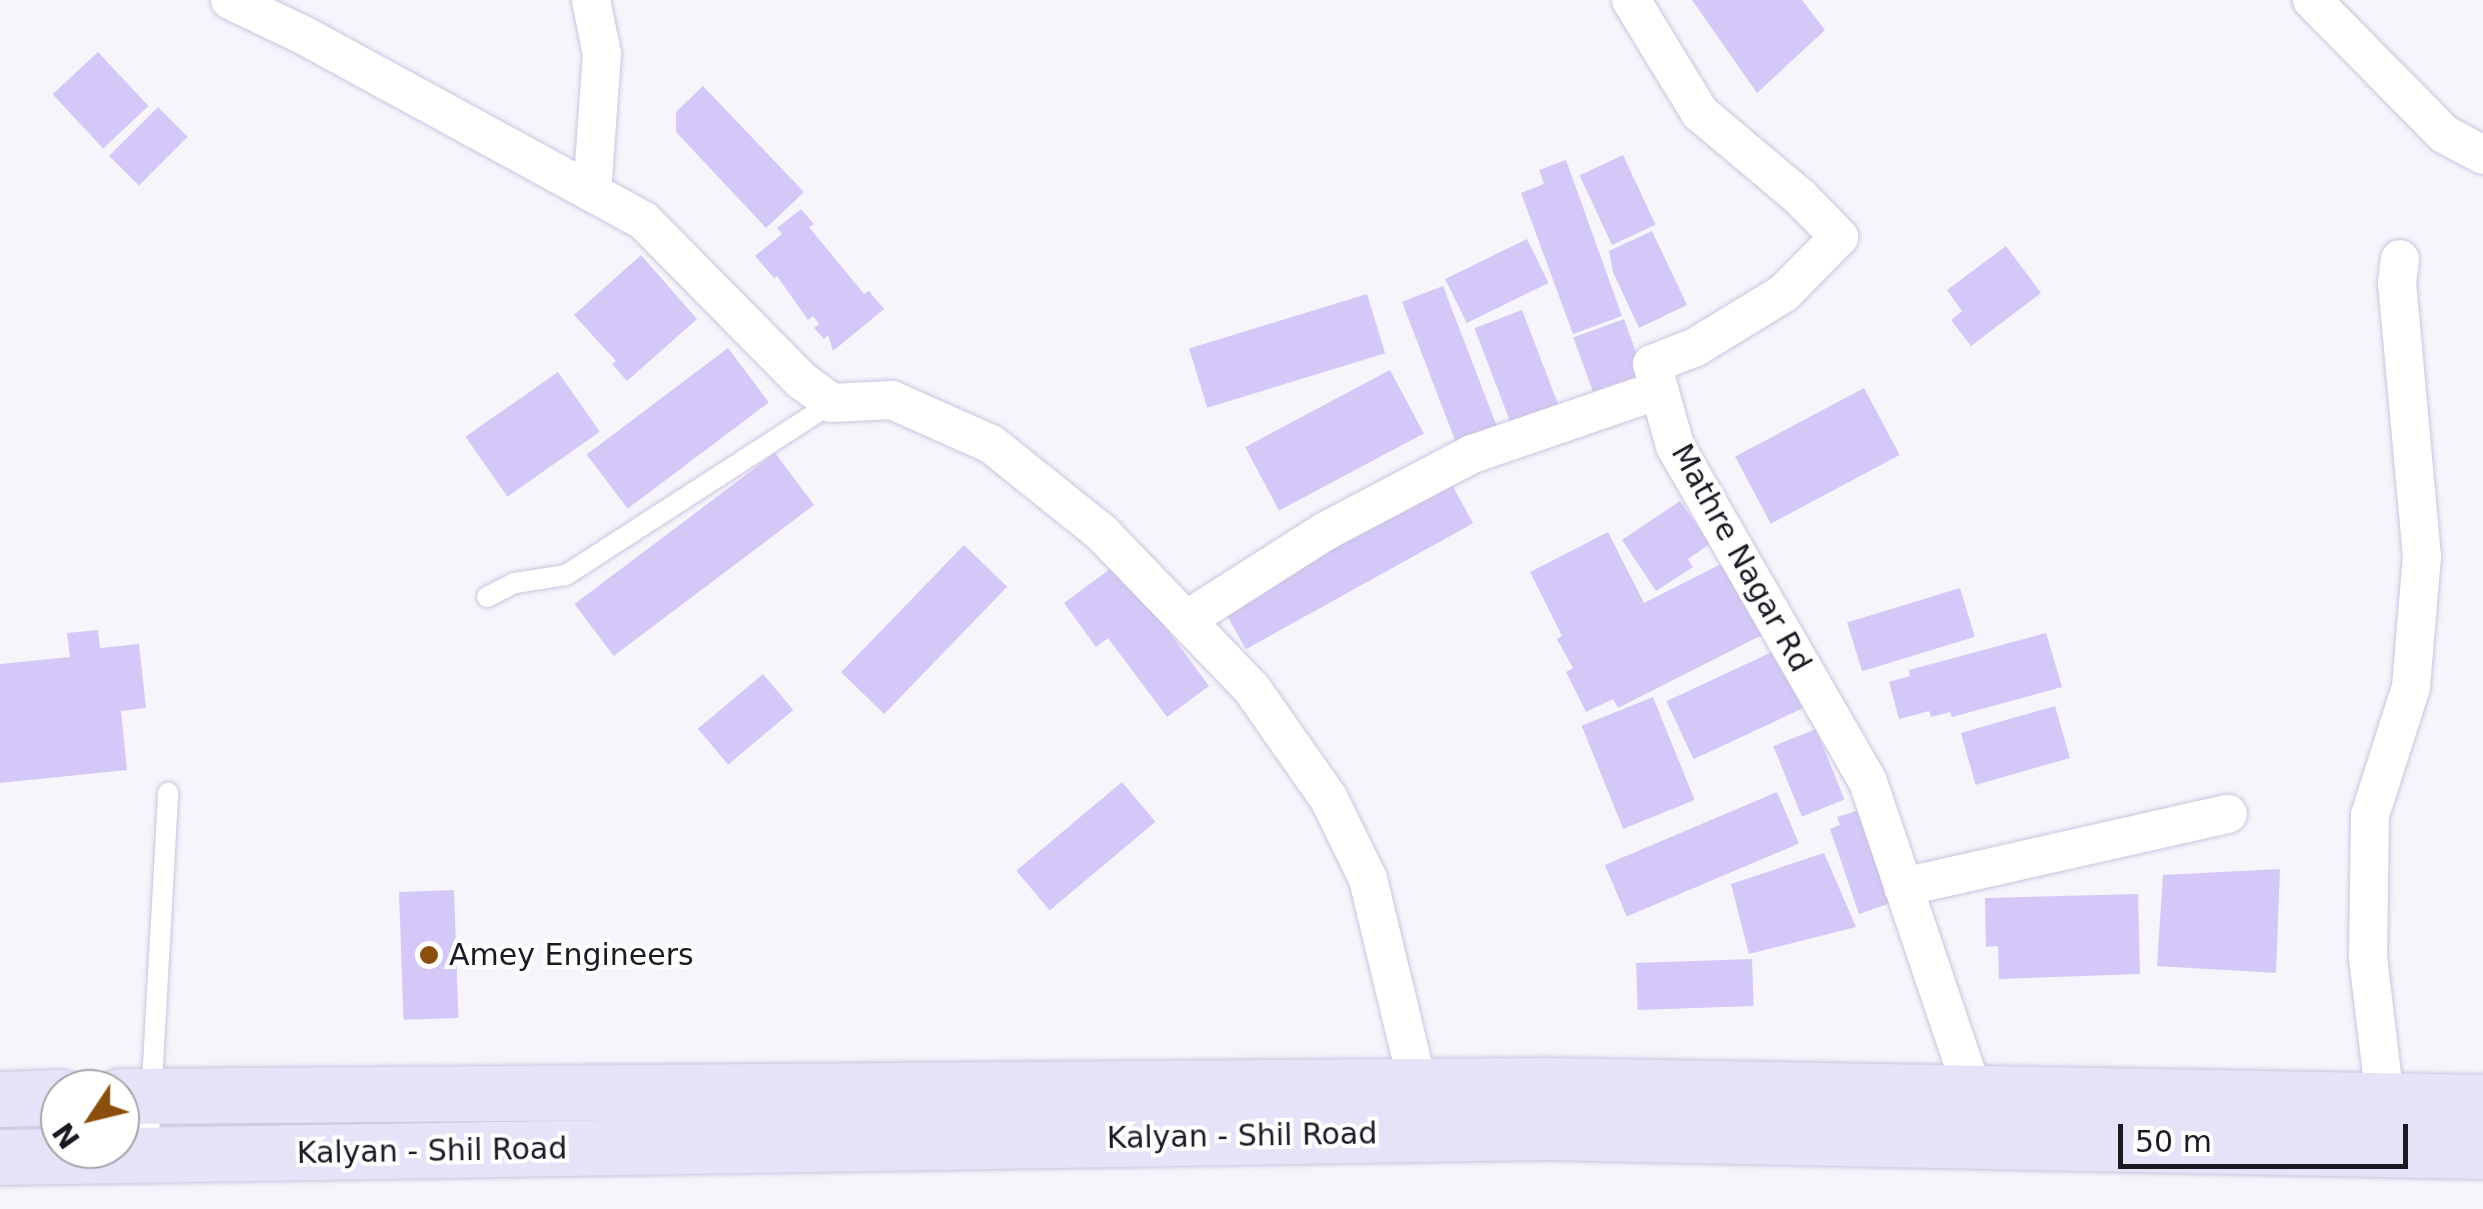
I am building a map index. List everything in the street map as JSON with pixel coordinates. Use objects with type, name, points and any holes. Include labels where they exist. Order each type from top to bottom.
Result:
[{"type":"main road","name":"Kalyan - Shil Road","points":[[0,1157],[148,1156],[1972,1090],[2483,1102]]},
{"type":"main road","name":"Kalyan - Shil Road","points":[[140,1096],[1416,1110],[1986,1138],[2483,1151]]},
{"type":"main road","points":[[0,1099],[40,1098]]},
{"type":"street","points":[[230,0],[305,36],[644,221],[802,382],[832,403],[892,400],[992,444],[1102,534],[1252,689],[1330,799],[1368,879],[1416,1110]]},
{"type":"street","points":[[591,0],[602,54],[592,192]]},
{"type":"street","points":[[1186,620],[1324,532],[1472,454],[1659,390],[1652,364],[1696,347],[1784,293],[1839,237],[1800,198],[1700,113],[1632,0]]},
{"type":"street","points":[[2312,0],[2444,134],[2483,155]]},
{"type":"street","points":[[2385,1100],[2368,957],[2370,816],[2411,687],[2422,557],[2397,284],[2400,259]]},
{"type":"street","name":"Mathre Nagar Rd","points":[[1659,390],[1675,446],[1868,782],[1972,1090]]},
{"type":"street","points":[[1904,887],[2228,814]]},
{"type":"lane","points":[[488,597],[515,582],[566,574],[832,403]]},
{"type":"lane","points":[[138,1069],[168,793]]},
{"type":"lane","points":[[140,1119],[148,1156]]},
{"type":"building","points":[[1692,0],[1802,0],[1825,30],[1757,93]]},
{"type":"building","points":[[98,52],[148,106],[103,148],[53,94]]},
{"type":"building","points":[[703,86],[804,192],[766,228],[676,132],[676,112]]},
{"type":"building","points":[[158,107],[188,137],[139,185],[109,156]]},
{"type":"building","points":[[1623,155],[1656,225],[1612,245],[1579,175]]},
{"type":"building","points":[[1566,160],[1622,316],[1573,334],[1521,193],[1544,184],[1539,170]]},
{"type":"building","points":[[801,209],[814,224],[809,227],[864,294],[869,291],[884,309],[833,351],[828,335],[824,339],[814,328],[819,324],[813,316],[808,320],[777,276],[774,278],[755,256],[782,234],[777,228]]},
{"type":"building","points":[[1652,231],[1687,305],[1639,328],[1613,272],[1609,251]]},
{"type":"building","points":[[1527,239],[1548,283],[1467,323],[1445,279]]},
{"type":"building","points":[[2006,246],[2041,293],[1971,346],[1951,320],[1962,311],[1947,290]]},
{"type":"building","points":[[641,255],[697,319],[627,381],[612,364],[616,361],[574,315]]},
{"type":"building","points":[[1443,286],[1497,427],[1456,443],[1402,302]]},
{"type":"building","points":[[1367,294],[1385,353],[1207,408],[1189,348]]},
{"type":"building","points":[[1522,310],[1560,410],[1513,428],[1474,328]]},
{"type":"building","points":[[1624,319],[1644,374],[1593,392],[1573,337]]},
{"type":"building","points":[[728,348],[769,402],[628,509],[587,455]]},
{"type":"building","points":[[1390,370],[1424,434],[1279,511],[1245,447]]},
{"type":"building","points":[[558,372],[600,432],[507,497],[465,437]]},
{"type":"building","points":[[1864,388],[1900,455],[1771,524],[1735,457]]},
{"type":"building","points":[[775,453],[814,505],[614,656],[575,604]]},
{"type":"building","points":[[1447,476],[1473,523],[1246,649],[1220,602]]},
{"type":"building","points":[[1680,501],[1710,544],[1688,559],[1693,567],[1656,591],[1622,540]]},
{"type":"building","points":[[1608,532],[1644,603],[1729,560],[1766,633],[1618,708],[1613,699],[1586,712],[1566,672],[1573,668],[1557,639],[1562,636],[1530,572]]},
{"type":"building","points":[[964,545],[1007,587],[884,714],[841,672]]},
{"type":"building","points":[[1118,563],[1209,686],[1167,717],[1108,638],[1096,647],[1064,603]]},
{"type":"building","points":[[1960,588],[1975,637],[1862,671],[1847,622]]},
{"type":"building","points":[[98,630],[100,648],[139,644],[146,708],[121,711],[127,770],[0,783],[0,664],[70,657],[67,633]]},
{"type":"building","points":[[2046,633],[2062,687],[1952,717],[1950,712],[1931,717],[1929,711],[1899,719],[1889,682],[1910,676],[1909,670]]},
{"type":"building","points":[[1787,645],[1814,703],[1694,759],[1666,701]]},
{"type":"building","points":[[763,674],[793,710],[728,765],[698,729]]},
{"type":"building","points":[[1653,697],[1695,800],[1623,829],[1582,726]]},
{"type":"building","points":[[2055,706],[2070,758],[1976,785],[1961,733]]},
{"type":"building","points":[[1816,729],[1844,799],[1802,817],[1773,746]]},
{"type":"building","points":[[1122,782],[1155,822],[1050,911],[1016,871]]},
{"type":"building","points":[[1777,792],[1799,844],[1627,917],[1605,865]]},
{"type":"building","points":[[1863,809],[1894,902],[1859,914],[1830,829],[1840,825],[1837,817]]},
{"type":"building","points":[[1824,853],[1856,927],[1749,954],[1731,884]]},
{"type":"building","points":[[2280,869],[2276,973],[2157,966],[2163,875]]},
{"type":"building","name":"Amey Engineers","points":[[454,890],[458,1018],[404,1020],[399,892]]},
{"type":"building","points":[[2138,894],[2140,974],[1999,979],[1998,946],[1986,947],[1985,898]]},
{"type":"building","points":[[1752,959],[1754,1006],[1638,1010],[1636,963]]},
{"type":"place","name":"Amey Engineers","points":[[429,955]]}]
